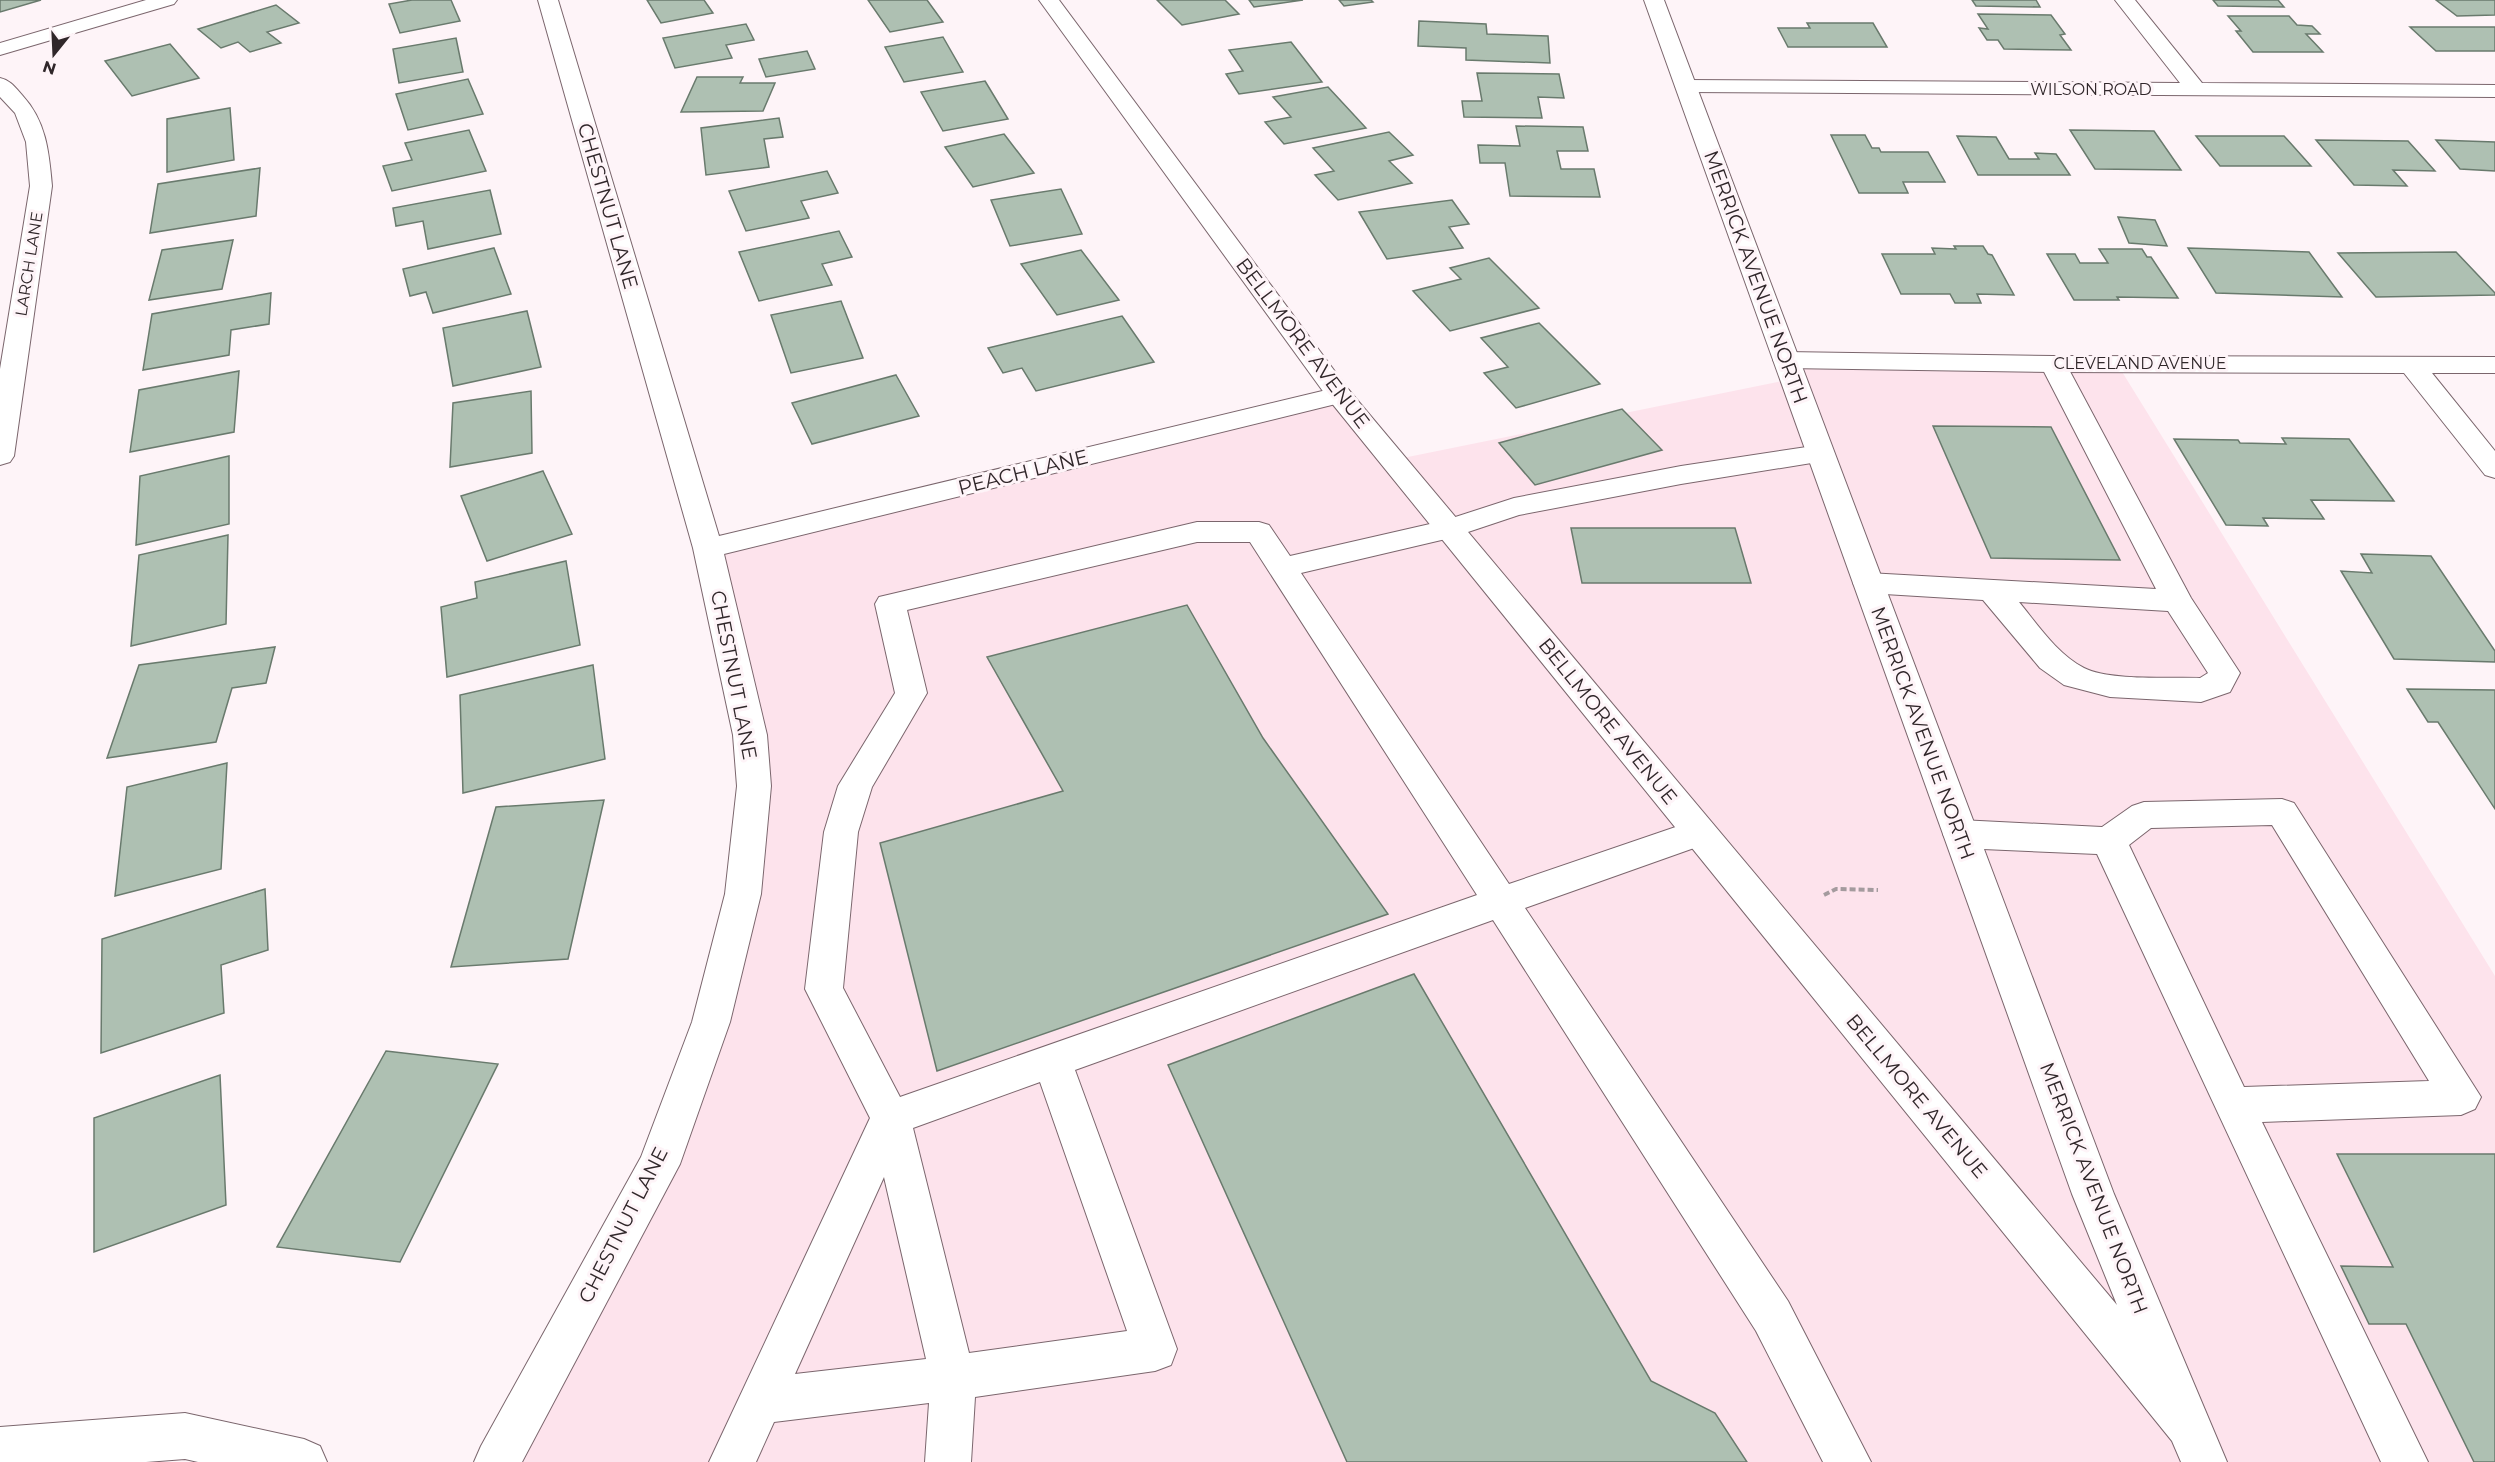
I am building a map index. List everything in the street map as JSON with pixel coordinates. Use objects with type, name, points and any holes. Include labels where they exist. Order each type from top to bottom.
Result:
[{"type":"street","points":[[0,49],[167,0]]},
{"type":"street","name":"CHESTNUT LANE","points":[[497,1462],[659,1164],[711,1022],[743,894],[754,786],[750,735],[708,548],[548,0]]},
{"type":"street","name":"BELLMORE AVENUE","points":[[1049,0],[1339,395],[1700,832],[2196,1444]]},
{"type":"street","name":"MERRICK AVENUE NORTH","points":[[1654,0],[2093,1194],[2196,1444]]},
{"type":"street","points":[[2125,0],[2197,90]]},
{"type":"street","name":"LARCH LANE","points":[[0,84],[25,111],[37,142],[41,186],[0,456]]},
{"type":"street","name":"WILSON ROAD","points":[[1686,86],[2495,91]]},
{"type":"street","name":"CLEVELAND AVENUE","points":[[1786,360],[2053,364],[2495,364]]},
{"type":"street","points":[[1992,591],[2050,660],[2075,677],[2110,686],[2201,690],[2219,684],[2224,673],[2177,601],[2053,364]]},
{"type":"street","points":[[2411,364],[2495,469]]},
{"type":"street","name":"PEACH LANE","points":[[708,548],[1339,395]]},
{"type":"street","points":[[1281,568],[1450,529],[1514,507],[1681,475],[1820,454]]},
{"type":"street","points":[[948,1462],[953,1378],[890,1118],[850,1044],[824,989],[841,832],[855,786],[911,693],[890,604],[1197,532],[1259,532],[1772,1316],[1848,1462]]},
{"type":"street","points":[[1868,583],[2177,601]]},
{"type":"street","points":[[1960,834],[2109,841],[2144,815],[2282,812],[2461,1097],[2233,1106]]},
{"type":"street","points":[[732,1462],[890,1118],[1700,832]]},
{"type":"street","points":[[2109,841],[2233,1106],[2405,1462]]},
{"type":"street","points":[[760,1401],[953,1378],[1155,1349],[1052,1061]]},
{"type":"street","points":[[0,1450],[185,1436],[303,1462]]},
{"type":"path","points":[[1824,895],[1836,889],[1878,890]]},
{"type":"shaded area","points":[[1786,360],[2116,362],[2495,976],[2495,1462],[497,1462],[659,1164],[754,786],[708,548],[1339,395],[1393,460],[1792,379]]},
{"type":"building","points":[[0,0],[41,0],[0,12]]},
{"type":"building","points":[[412,0],[451,0],[460,21],[400,33],[389,4]]},
{"type":"building","points":[[647,0],[704,0],[713,13],[661,23]]},
{"type":"building","points":[[868,0],[927,0],[943,22],[890,32]]},
{"type":"building","points":[[1157,0],[1225,0],[1239,14],[1182,25]]},
{"type":"building","points":[[1249,0],[1303,0],[1254,7]]},
{"type":"building","points":[[1339,0],[1371,0],[1373,2],[1344,6]]},
{"type":"building","points":[[1972,0],[2036,0],[2040,7],[1976,6]]},
{"type":"building","points":[[2213,0],[2278,0],[2284,7],[2218,6]]},
{"type":"building","points":[[2436,0],[2495,0],[2495,15],[2457,16]]},
{"type":"building","points":[[276,5],[299,23],[267,32],[281,43],[250,52],[238,42],[221,48],[198,29]]},
{"type":"building","points":[[1978,14],[2051,15],[2065,34],[2060,35],[2071,50],[2004,49],[1998,40],[1987,40],[1979,28],[1988,29]]},
{"type":"building","points":[[2228,16],[2289,16],[2297,25],[2312,26],[2320,34],[2306,34],[2323,52],[2253,52],[2236,31],[2241,31]]},
{"type":"building","points":[[1419,21],[1486,24],[1487,34],[1548,36],[1550,63],[1466,60],[1466,48],[1418,46]]},
{"type":"building","points":[[1807,23],[1873,23],[1887,47],[1788,47],[1778,28],[1810,28]]},
{"type":"building","points":[[746,24],[754,40],[726,45],[732,58],[675,68],[663,38]]},
{"type":"building","points":[[2410,27],[2495,27],[2495,51],[2436,51]]},
{"type":"building","points":[[943,37],[963,72],[904,82],[885,47]]},
{"type":"building","points":[[456,38],[463,72],[399,83],[393,49]]},
{"type":"building","points":[[1291,42],[1322,82],[1239,94],[1226,74],[1243,71],[1229,50]]},
{"type":"building","points":[[170,44],[199,78],[132,96],[105,61]]},
{"type":"building","points":[[807,51],[815,69],[766,77],[759,59]]},
{"type":"building","points":[[1477,73],[1559,74],[1564,98],[1538,97],[1542,118],[1464,117],[1462,101],[1482,101]]},
{"type":"building","points":[[697,77],[743,77],[740,83],[775,83],[763,111],[681,112]]},
{"type":"building","points":[[468,79],[483,114],[408,130],[396,94]]},
{"type":"building","points":[[985,81],[1008,119],[943,131],[921,92]]},
{"type":"building","points":[[1328,87],[1366,128],[1284,144],[1265,122],[1291,117],[1273,97]]},
{"type":"building","points":[[230,108],[234,160],[167,172],[167,119]]},
{"type":"building","points":[[779,118],[783,137],[764,139],[769,167],[706,175],[701,128]]},
{"type":"building","points":[[1516,126],[1583,127],[1588,151],[1557,151],[1561,169],[1594,169],[1600,197],[1510,196],[1505,163],[1480,163],[1478,145],[1520,146]]},
{"type":"building","points":[[469,130],[486,171],[392,191],[383,166],[412,160],[405,143]]},
{"type":"building","points":[[2070,130],[2154,131],[2181,170],[2095,169]]},
{"type":"building","points":[[1389,132],[1413,155],[1389,161],[1412,183],[1338,200],[1315,175],[1334,171],[1313,148]]},
{"type":"building","points":[[1004,134],[1034,173],[973,187],[945,147]]},
{"type":"building","points":[[1831,135],[1865,135],[1872,148],[1879,148],[1881,152],[1928,152],[1945,182],[1903,182],[1908,193],[1859,193]]},
{"type":"building","points":[[1957,136],[1996,137],[2009,159],[2039,159],[2035,153],[2056,154],[2070,175],[1978,175]]},
{"type":"building","points":[[2196,136],[2284,136],[2311,166],[2220,166]]},
{"type":"building","points":[[2316,140],[2408,141],[2435,171],[2393,170],[2407,186],[2354,185]]},
{"type":"building","points":[[2436,140],[2495,142],[2495,171],[2460,169]]},
{"type":"building","points":[[260,168],[256,216],[150,233],[158,184]]},
{"type":"building","points":[[827,171],[838,193],[801,201],[809,218],[746,231],[729,191]]},
{"type":"building","points":[[1061,189],[1082,234],[1010,246],[991,200]]},
{"type":"building","points":[[490,190],[501,234],[428,249],[423,221],[396,226],[393,208]]},
{"type":"building","points":[[1452,200],[1469,224],[1449,227],[1463,248],[1387,259],[1359,212]]},
{"type":"building","points":[[2118,217],[2155,220],[2167,246],[2129,243]]},
{"type":"building","points":[[839,231],[852,257],[822,264],[832,285],[759,301],[739,252]]},
{"type":"building","points":[[233,240],[222,289],[149,300],[162,250]]},
{"type":"building","points":[[1954,246],[1983,246],[1988,254],[1992,255],[2014,295],[1977,294],[1981,303],[1955,303],[1950,294],[1901,294],[1882,254],[1935,254],[1932,248],[1956,249]]},
{"type":"building","points":[[494,248],[511,294],[433,313],[426,292],[410,296],[403,269]]},
{"type":"building","points":[[2188,248],[2309,252],[2342,297],[2216,293]]},
{"type":"building","points":[[2099,249],[2142,249],[2147,257],[2151,257],[2178,298],[2117,297],[2119,300],[2074,300],[2047,254],[2075,254],[2080,263],[2108,263]]},
{"type":"building","points":[[1081,250],[1119,300],[1057,315],[1021,264]]},
{"type":"building","points":[[2456,252],[2495,295],[2376,297],[2338,253]]},
{"type":"building","points":[[1489,258],[1539,308],[1450,331],[1413,291],[1461,279],[1450,268]]},
{"type":"building","points":[[271,293],[269,324],[231,330],[229,355],[143,370],[152,314]]},
{"type":"building","points":[[841,301],[863,358],[791,373],[771,315]]},
{"type":"building","points":[[527,311],[541,367],[453,386],[443,328]]},
{"type":"building","points":[[1122,316],[1154,362],[1036,391],[1022,368],[1003,373],[988,348]]},
{"type":"building","points":[[1539,323],[1600,384],[1516,408],[1484,373],[1508,367],[1481,338]]},
{"type":"building","points":[[239,371],[234,432],[130,452],[139,390]]},
{"type":"building","points":[[896,375],[919,416],[812,444],[792,403]]},
{"type":"building","points":[[531,391],[532,453],[450,467],[453,403]]},
{"type":"building","points":[[1622,409],[1662,450],[1535,485],[1499,443]]},
{"type":"building","points":[[1933,426],[2051,427],[2120,560],[1991,558]]},
{"type":"building","points":[[2282,438],[2349,439],[2394,501],[2311,500],[2324,519],[2263,518],[2268,526],[2226,525],[2174,439],[2238,440],[2240,443],[2286,444]]},
{"type":"building","points":[[229,456],[229,524],[136,545],[140,476]]},
{"type":"building","points":[[543,471],[572,534],[487,561],[461,496]]},
{"type":"building","points":[[1571,528],[1735,528],[1751,583],[1582,583]]},
{"type":"building","points":[[228,535],[226,624],[131,646],[139,555]]},
{"type":"building","points":[[2361,554],[2431,556],[2495,651],[2495,662],[2394,659],[2341,571],[2372,573]]},
{"type":"building","points":[[566,561],[580,645],[447,677],[441,607],[477,598],[475,582]]},
{"type":"building","points":[[1187,605],[1263,738],[1388,914],[937,1071],[880,843],[1063,791],[987,657]]},
{"type":"building","points":[[275,647],[266,683],[232,688],[216,742],[107,758],[139,665]]},
{"type":"building","points":[[593,665],[605,759],[463,793],[460,695]]},
{"type":"building","points":[[2407,689],[2495,690],[2495,809],[2438,722],[2428,722]]},
{"type":"building","points":[[227,763],[221,869],[115,896],[127,787]]},
{"type":"building","points":[[604,800],[568,959],[451,967],[496,807]]},
{"type":"building","points":[[265,889],[268,950],[221,965],[224,1013],[101,1053],[102,939]]},
{"type":"building","points":[[1414,974],[1651,1381],[1715,1413],[1747,1462],[1347,1462],[1168,1065]]},
{"type":"building","points":[[386,1051],[498,1064],[400,1262],[277,1247]]},
{"type":"building","points":[[220,1075],[226,1205],[94,1252],[94,1118]]},
{"type":"building","points":[[2337,1154],[2495,1154],[2495,1462],[2474,1462],[2406,1324],[2369,1324],[2341,1266],[2393,1267]]}]
